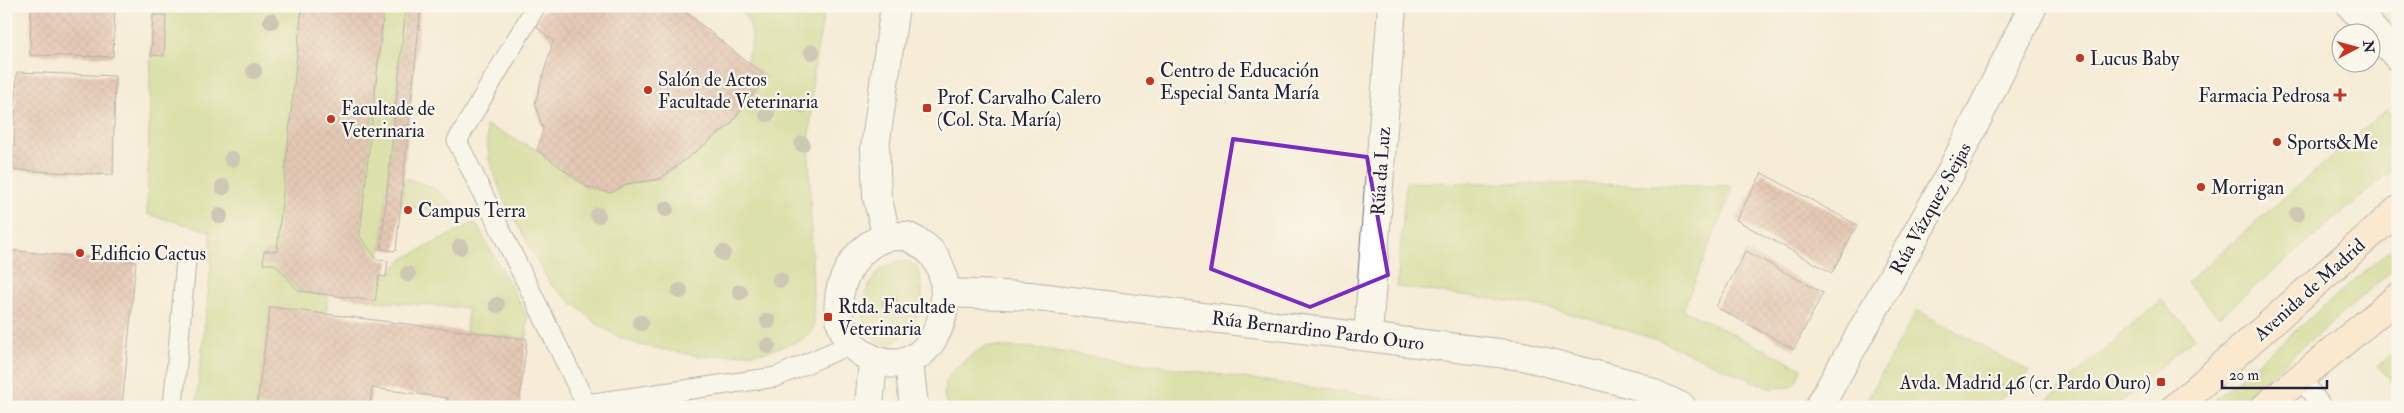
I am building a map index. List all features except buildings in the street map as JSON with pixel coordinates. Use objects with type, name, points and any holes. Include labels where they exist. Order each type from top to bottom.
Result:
[{"type":"street","points":[[887,238],[877,197],[875,147],[895,6]]},
{"type":"street","name":"Rúa da Luz","points":[[1368,336],[1392,6]]},
{"type":"street","name":"Rúa Vázquez Seijas","points":[[1819,407],[1949,176],[2033,6]]},
{"type":"street","points":[[2351,6],[2398,57]]},
{"type":"street","name":"Avenida de Madrid","points":[[2176,407],[2398,210]]},
{"type":"street","points":[[906,236],[922,244],[936,258],[943,277],[945,293],[939,327],[927,347],[909,362],[891,366],[872,360],[851,344],[841,326],[838,305],[841,284],[853,262],[866,249],[887,238],[906,236]]},
{"type":"street","name":"Rúa Bernardino Pardo Ouro","points":[[945,293],[1030,296],[1523,356],[1635,385],[1682,407]]},
{"type":"street","points":[[2265,407],[2398,297]]},
{"type":"street","points":[[869,407],[872,360]]},
{"type":"street","points":[[909,362],[914,407]]},
{"type":"lane","points":[[536,6],[457,141],[554,335],[586,404],[776,377],[851,344]]},
{"type":"lane","points":[[172,407],[186,261]]},
{"type":"lane","points":[[2301,378],[2322,407]]},
{"type":"highlighted area","points":[[1233,139],[1367,157],[1388,275],[1310,307],[1211,269]]},
{"type":"green space","points":[[152,6],[302,6],[277,251],[264,251],[263,264],[275,264],[299,291],[328,296],[326,314],[270,307],[258,403],[286,407],[196,407],[211,266],[210,231],[147,214]]},
{"type":"green space","points":[[384,6],[406,6],[381,249],[377,260],[360,236]]},
{"type":"green space","points":[[735,6],[825,6],[813,75],[809,155],[814,330],[802,340],[765,352],[703,357],[640,345],[619,337],[597,324],[550,284],[503,198],[489,159],[486,125],[537,150],[587,187],[611,193],[627,184],[660,179],[730,125],[766,77],[746,60],[751,45],[751,31],[746,18]]},
{"type":"green space","points":[[2387,109],[2398,121],[2398,165],[2219,317],[2187,282]]},
{"type":"green space","points":[[404,179],[431,187],[443,194],[453,204],[443,211],[401,206]]},
{"type":"green space","points":[[1406,182],[1734,186],[1683,310],[1802,368],[1796,381],[1791,387],[1769,388],[1663,342],[1592,319],[1531,304],[1397,287]]},
{"type":"green space","points":[[475,222],[527,316],[527,339],[466,331],[468,308],[375,301],[379,276],[386,277],[403,259]]},
{"type":"green space","points":[[2398,243],[2398,265],[2234,407],[2206,407]]},
{"type":"green space","points":[[898,261],[908,261],[917,266],[922,284],[922,300],[917,317],[906,332],[896,341],[883,344],[873,337],[866,328],[863,318],[865,295],[876,275],[886,266]]},
{"type":"green space","points":[[2161,300],[2195,337],[2115,407],[2039,407]]},
{"type":"green space","points":[[1917,310],[2030,372],[1992,407],[1863,407]]},
{"type":"green space","points":[[986,346],[1035,348],[1446,407],[947,407],[944,391],[949,377],[960,364]]},
{"type":"green space","points":[[2398,349],[2398,388],[2378,366]]},
{"type":"place","name":"Lucus Baby","points":[[2080,58]]},
{"type":"place","name":"Centro de Educación Especial Santa María","points":[[1150,81]]},
{"type":"place","name":"Salón de Actos Facultade Veterinaria","points":[[648,90]]},
{"type":"place","name":"Farmacia Pedrosa","points":[[2340,95]]},
{"type":"place","name":"Prof. Carvalho Calero (Col. Sta. María)","points":[[927,108]]},
{"type":"place","name":"Facultade de Veterinaria","points":[[331,119]]},
{"type":"place","name":"Sports&Me","points":[[2277,142]]},
{"type":"place","name":"Morrigan","points":[[2201,187]]},
{"type":"place","name":"Campus Terra","points":[[408,210]]},
{"type":"place","name":"Edificio Cactus","points":[[80,253]]},
{"type":"place","name":"Rtda. Facultade Veterinaria","points":[[828,317]]},
{"type":"place","name":"Avda. Madrid 46 (cr. Pardo Ouro)","points":[[2161,382]]}]
